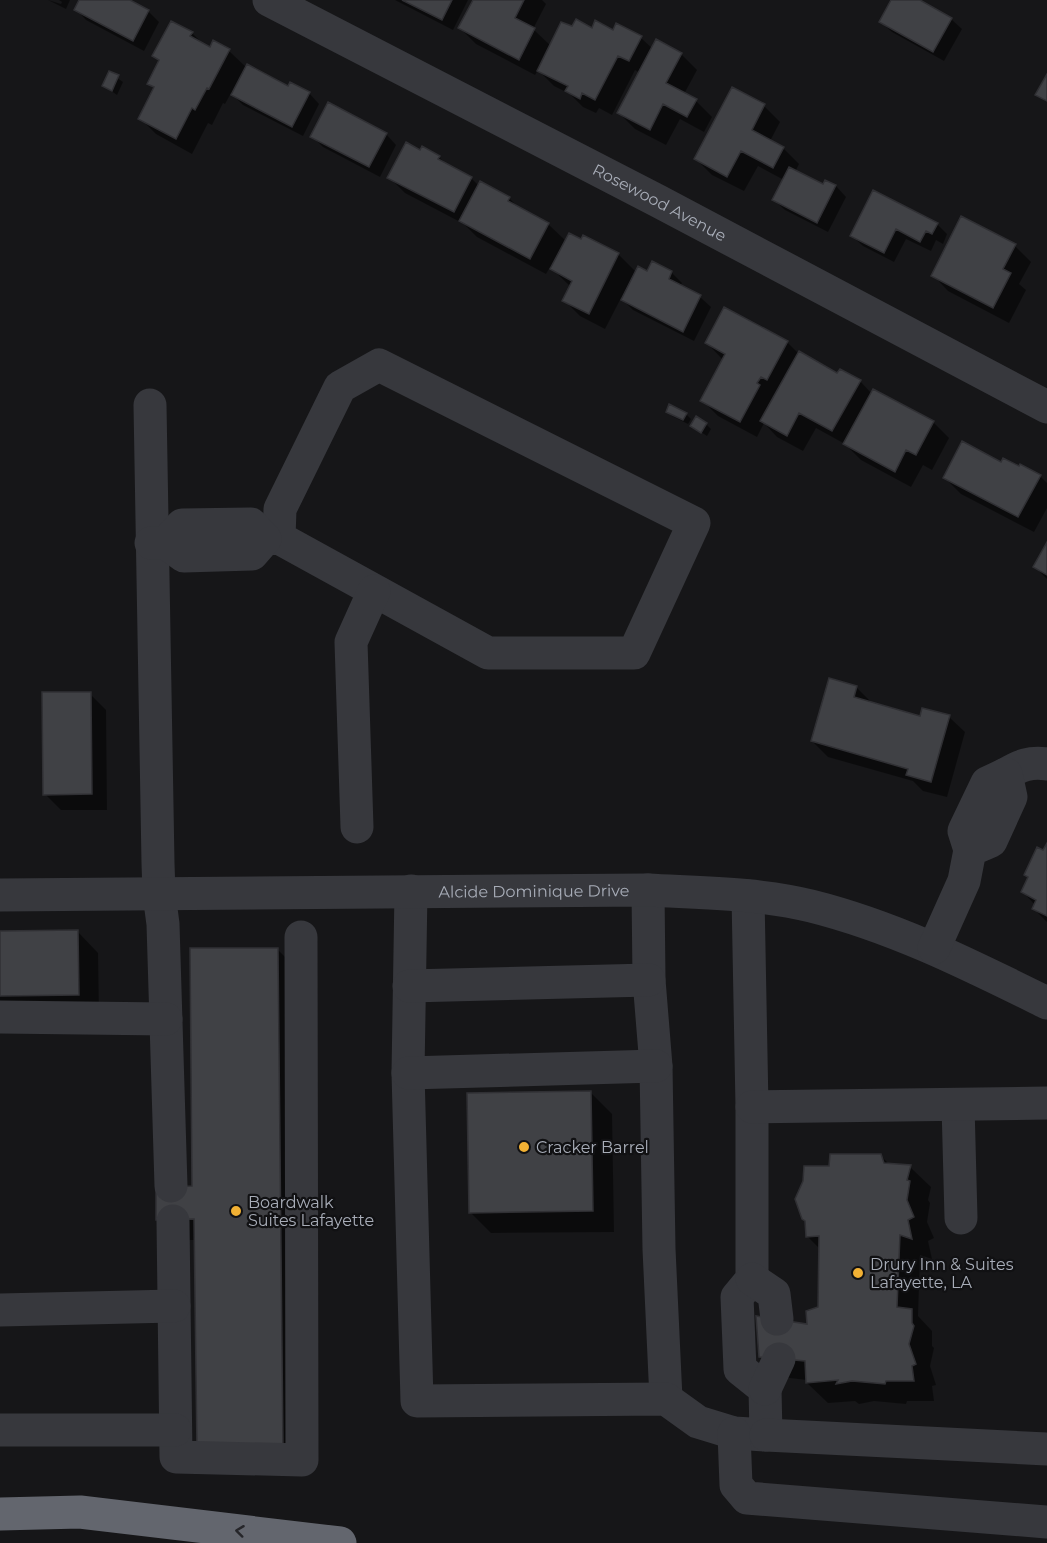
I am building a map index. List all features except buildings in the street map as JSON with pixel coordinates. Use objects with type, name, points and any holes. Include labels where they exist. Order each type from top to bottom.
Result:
[{"type":"highway","points":[[0,1499],[80,1512],[340,1543]]},
{"type":"highway","points":[[0,1514],[80,1512]]},
{"type":"street","name":"Rosewood Avenue","points":[[269,0],[1047,406]]},
{"type":"street","points":[[159,543],[184,556],[221,540],[252,554],[272,538],[280,509],[340,387],[379,365],[694,523],[634,652],[488,653],[272,538]]},
{"type":"street","points":[[150,405],[159,543],[159,894],[163,924],[171,1186]]},
{"type":"street","points":[[357,827],[351,642],[374,591]]},
{"type":"street","points":[[934,948],[964,881],[970,850],[964,831],[987,783],[1019,766],[1047,764]]},
{"type":"street","points":[[648,890],[649,980],[656,1066],[659,1249],[666,1400]]},
{"type":"street","name":"Alcide Dominique Drive","points":[[0,895],[648,890],[747,896],[810,906],[885,928],[934,948],[1047,1003]]},
{"type":"street","points":[[411,891],[408,1073],[417,1401],[666,1400],[698,1422],[750,1434],[1047,1449]]},
{"type":"street","points":[[747,896],[752,1107],[752,1279],[737,1297],[740,1369],[765,1389]]},
{"type":"street","points":[[173,1221],[176,1457],[302,1460],[301,937]]},
{"type":"street","points":[[409,986],[649,980]]},
{"type":"street","points":[[0,1017],[166,1019]]},
{"type":"street","points":[[408,1073],[656,1066]]},
{"type":"street","points":[[752,1107],[1047,1103]]},
{"type":"street","points":[[958,1105],[962,1218]]},
{"type":"street","points":[[752,1279],[774,1294],[777,1319]]},
{"type":"street","points":[[0,1310],[174,1306]]},
{"type":"street","points":[[779,1359],[765,1389],[736,1485],[747,1498],[1047,1522]]},
{"type":"street","points":[[0,1431],[176,1430]]},
{"type":"place","name":"Cracker Barrel","points":[[524,1147]]},
{"type":"place","name":"Boardwalk Suites Lafayette","points":[[236,1211]]},
{"type":"place","name":"Drury Inn & Suites Lafayette, LA","points":[[858,1273]]}]
